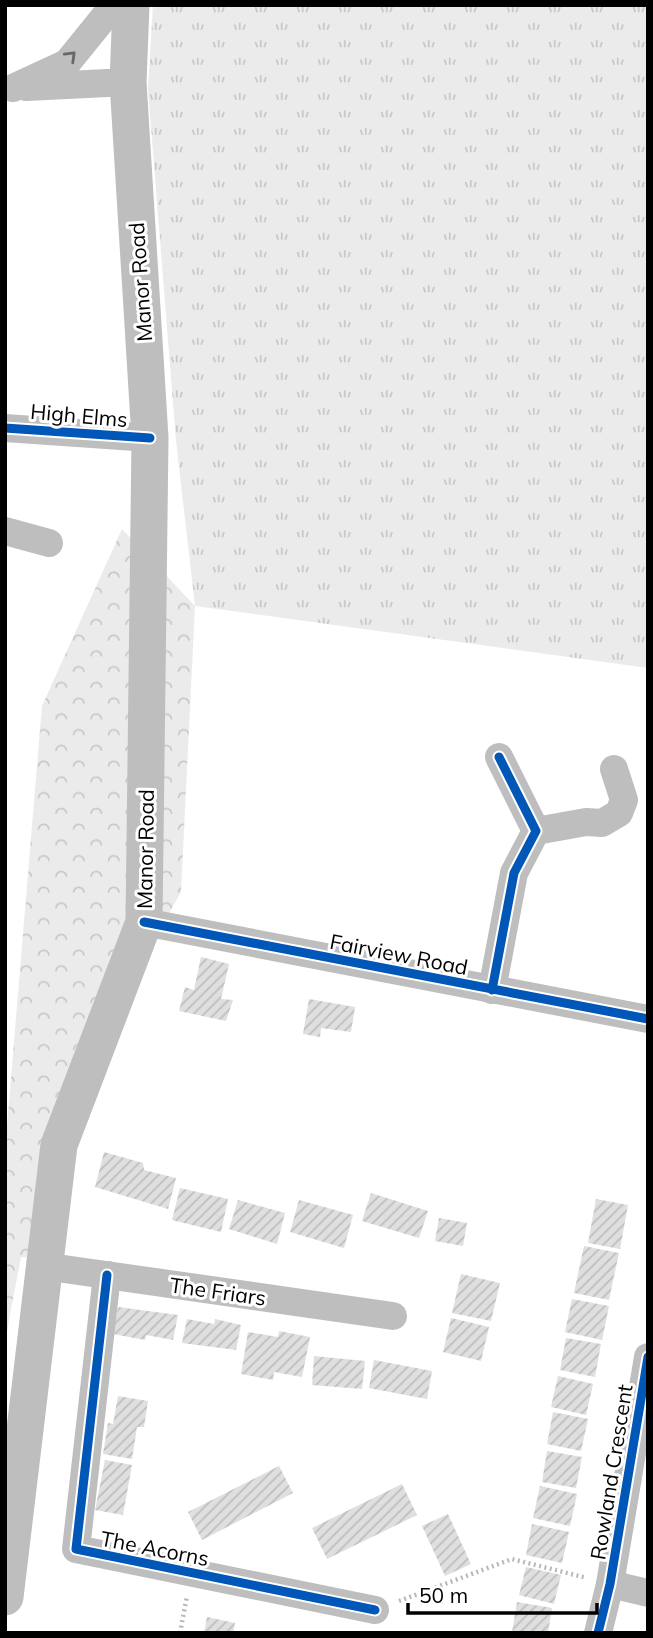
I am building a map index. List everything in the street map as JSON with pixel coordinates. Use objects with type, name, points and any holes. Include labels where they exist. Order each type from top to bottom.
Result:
[{"type":"main road","name":"Manor Road","points":[[5,1597],[59,1145],[145,922],[149,439],[128,82],[131,5]]},
{"type":"street","points":[[9,88],[67,62],[114,5]]},
{"type":"street","points":[[9,88],[128,82]]},
{"type":"street","name":"High Elms","points":[[5,428],[149,439]]},
{"type":"street","points":[[5,531],[49,543]]},
{"type":"street","points":[[499,757],[536,831]]},
{"type":"street","points":[[536,831],[586,822],[602,823],[619,813],[624,800],[614,769]]},
{"type":"street","points":[[492,990],[514,873],[536,831]]},
{"type":"street","name":"Fairview Road","points":[[145,922],[648,1018]]},
{"type":"street","name":"The Friars","points":[[43,1266],[394,1316]]},
{"type":"street","name":"The Acorns","points":[[107,1275],[76,1549],[375,1610]]},
{"type":"street","name":"Rowland Crescent","points":[[598,1633],[610,1584],[648,1357]]},
{"type":"street","name":"Rowland Crescent","points":[[610,1584],[648,1593]]},
{"type":"path","points":[[375,1610],[512,1559],[610,1584]]},
{"type":"path","points":[[180,1633],[191,1573]]},
{"type":"green space","points":[[153,5],[648,5],[648,668],[195,606],[176,441],[148,89]]},
{"type":"green space","points":[[122,529],[195,606],[181,892],[69,1091],[33,1258],[21,1257],[5,1341],[5,1150],[42,706]]},
{"type":"building","points":[[201,957],[229,964],[221,999],[233,1000],[226,1021],[179,1011],[185,987],[194,990]]},
{"type":"building","points":[[309,999],[355,1007],[351,1032],[321,1028],[320,1037],[303,1034]]},
{"type":"building","points":[[104,1152],[143,1163],[144,1170],[176,1178],[168,1209],[95,1187]]},
{"type":"building","points":[[180,1188],[228,1199],[221,1232],[172,1220]]},
{"type":"building","points":[[371,1193],[428,1211],[419,1238],[362,1221]]},
{"type":"building","points":[[596,1199],[628,1205],[620,1249],[588,1243]]},
{"type":"building","points":[[238,1200],[285,1213],[277,1244],[229,1229]]},
{"type":"building","points":[[299,1200],[353,1215],[344,1248],[290,1232]]},
{"type":"building","points":[[439,1218],[467,1223],[463,1246],[435,1241]]},
{"type":"building","points":[[584,1246],[619,1253],[609,1300],[574,1293]]},
{"type":"building","points":[[461,1274],[500,1283],[491,1321],[452,1313]]},
{"type":"building","points":[[572,1299],[609,1306],[602,1340],[565,1332]]},
{"type":"building","points":[[118,1307],[178,1315],[173,1340],[146,1335],[145,1340],[113,1334]]},
{"type":"building","points":[[451,1318],[489,1327],[481,1361],[443,1352]]},
{"type":"building","points":[[187,1319],[214,1324],[215,1319],[241,1325],[236,1350],[182,1343]]},
{"type":"building","points":[[279,1331],[310,1337],[302,1377],[274,1372],[273,1380],[241,1374],[248,1332],[278,1337]]},
{"type":"building","points":[[566,1338],[601,1344],[595,1377],[560,1370]]},
{"type":"building","points":[[314,1356],[365,1361],[362,1389],[312,1385]]},
{"type":"building","points":[[374,1360],[432,1371],[427,1399],[369,1388]]},
{"type":"building","points":[[558,1376],[593,1384],[586,1415],[551,1407]]},
{"type":"building","points":[[118,1396],[148,1401],[144,1427],[137,1427],[132,1459],[103,1454],[108,1423],[113,1424]]},
{"type":"building","points":[[553,1412],[588,1419],[581,1451],[547,1444]]},
{"type":"building","points":[[547,1451],[582,1457],[576,1488],[542,1482]]},
{"type":"building","points":[[105,1460],[132,1465],[123,1515],[95,1510]]},
{"type":"building","points":[[279,1466],[293,1493],[202,1540],[188,1512]]},
{"type":"building","points":[[402,1484],[417,1515],[327,1559],[312,1528]]},
{"type":"building","points":[[540,1486],[577,1494],[570,1526],[533,1518]]},
{"type":"building","points":[[448,1514],[471,1564],[445,1576],[422,1526]]},
{"type":"building","points":[[532,1524],[569,1532],[562,1563],[526,1555]]},
{"type":"building","points":[[526,1567],[561,1575],[554,1604],[519,1595]]},
{"type":"building","points":[[517,1602],[552,1608],[548,1633],[512,1632]]},
{"type":"building","points":[[207,1617],[235,1623],[233,1633],[204,1633]]},
{"type":"cycle path","points":[[5,428],[150,438]]},
{"type":"cycle path","points":[[492,990],[514,873],[536,831],[499,757]]},
{"type":"cycle path","points":[[144,922],[648,1019]]},
{"type":"cycle path","points":[[107,1275],[76,1549],[375,1610]]},
{"type":"cycle path","points":[[598,1633],[610,1584],[648,1357]]}]
